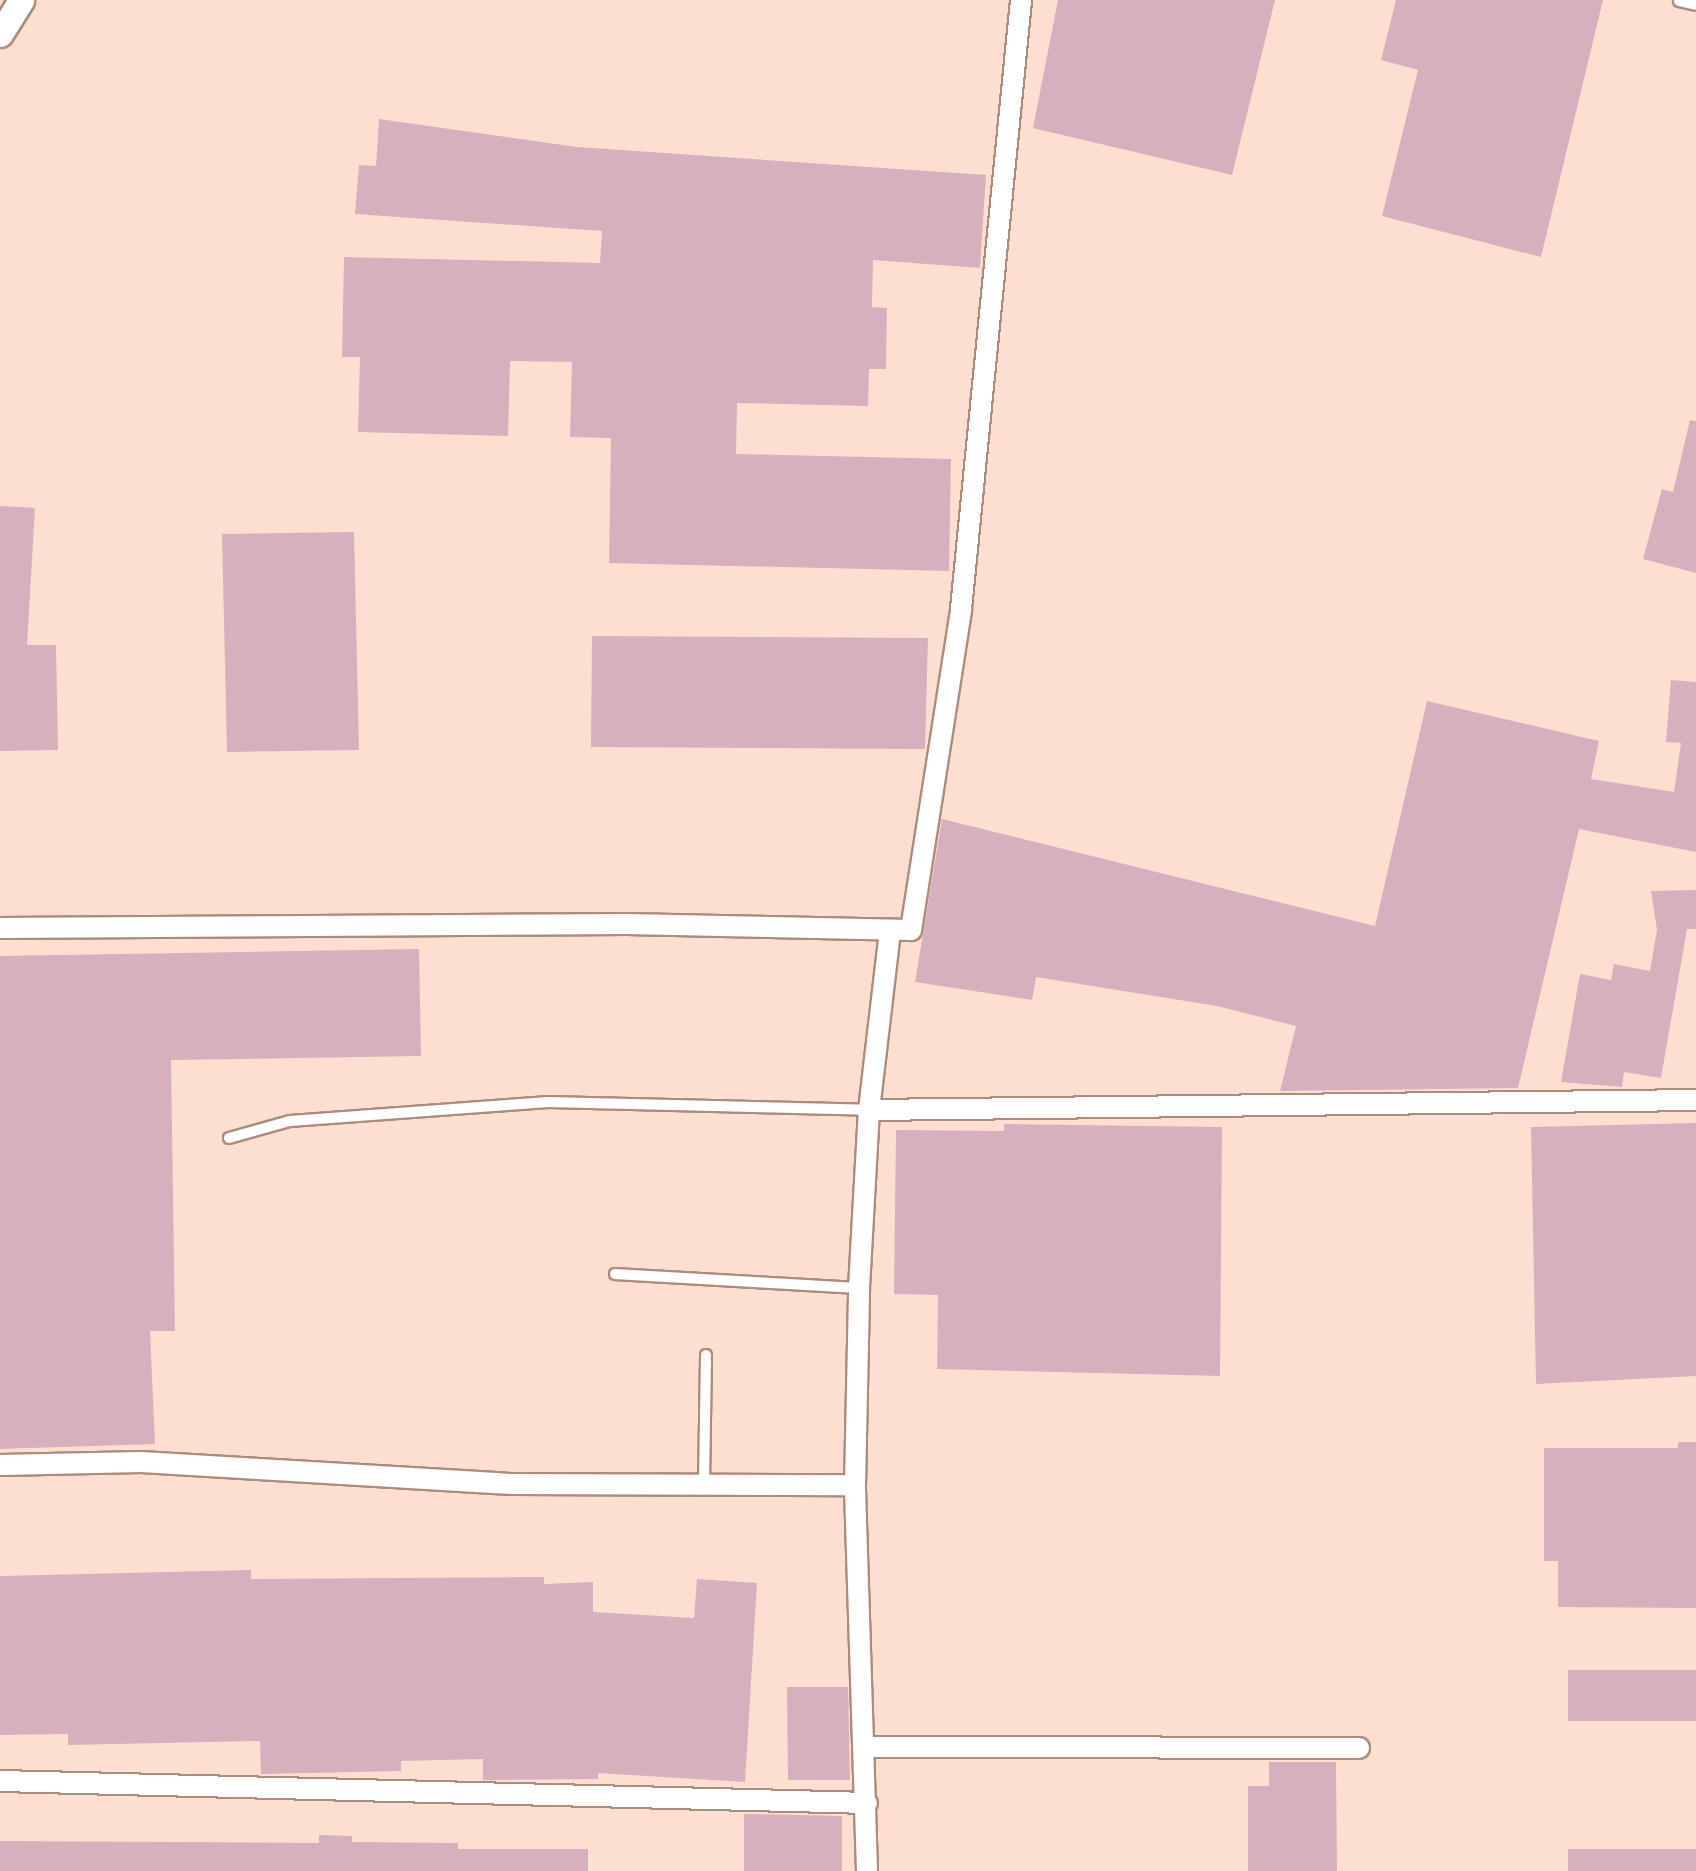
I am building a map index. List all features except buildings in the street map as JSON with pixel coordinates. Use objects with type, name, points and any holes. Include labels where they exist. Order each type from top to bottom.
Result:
[{"type":"street","points":[[0,34],[21,0]]},
{"type":"street","points":[[0,928],[911,930],[960,609],[1021,0]]},
{"type":"street","points":[[868,1871],[855,1485],[859,1288],[869,1110],[890,930]]},
{"type":"street","points":[[869,1110],[1696,1100]]},
{"type":"street","points":[[0,1466],[141,1462],[513,1484],[855,1485]]},
{"type":"street","points":[[865,1748],[1359,1748]]},
{"type":"street","points":[[0,1780],[868,1803]]},
{"type":"lane","points":[[1680,1],[1696,6]]},
{"type":"lane","points":[[230,1138],[290,1121],[548,1102],[869,1110]]},
{"type":"lane","points":[[615,1274],[859,1288]]},
{"type":"lane","points":[[704,1484],[706,1355]]}]
